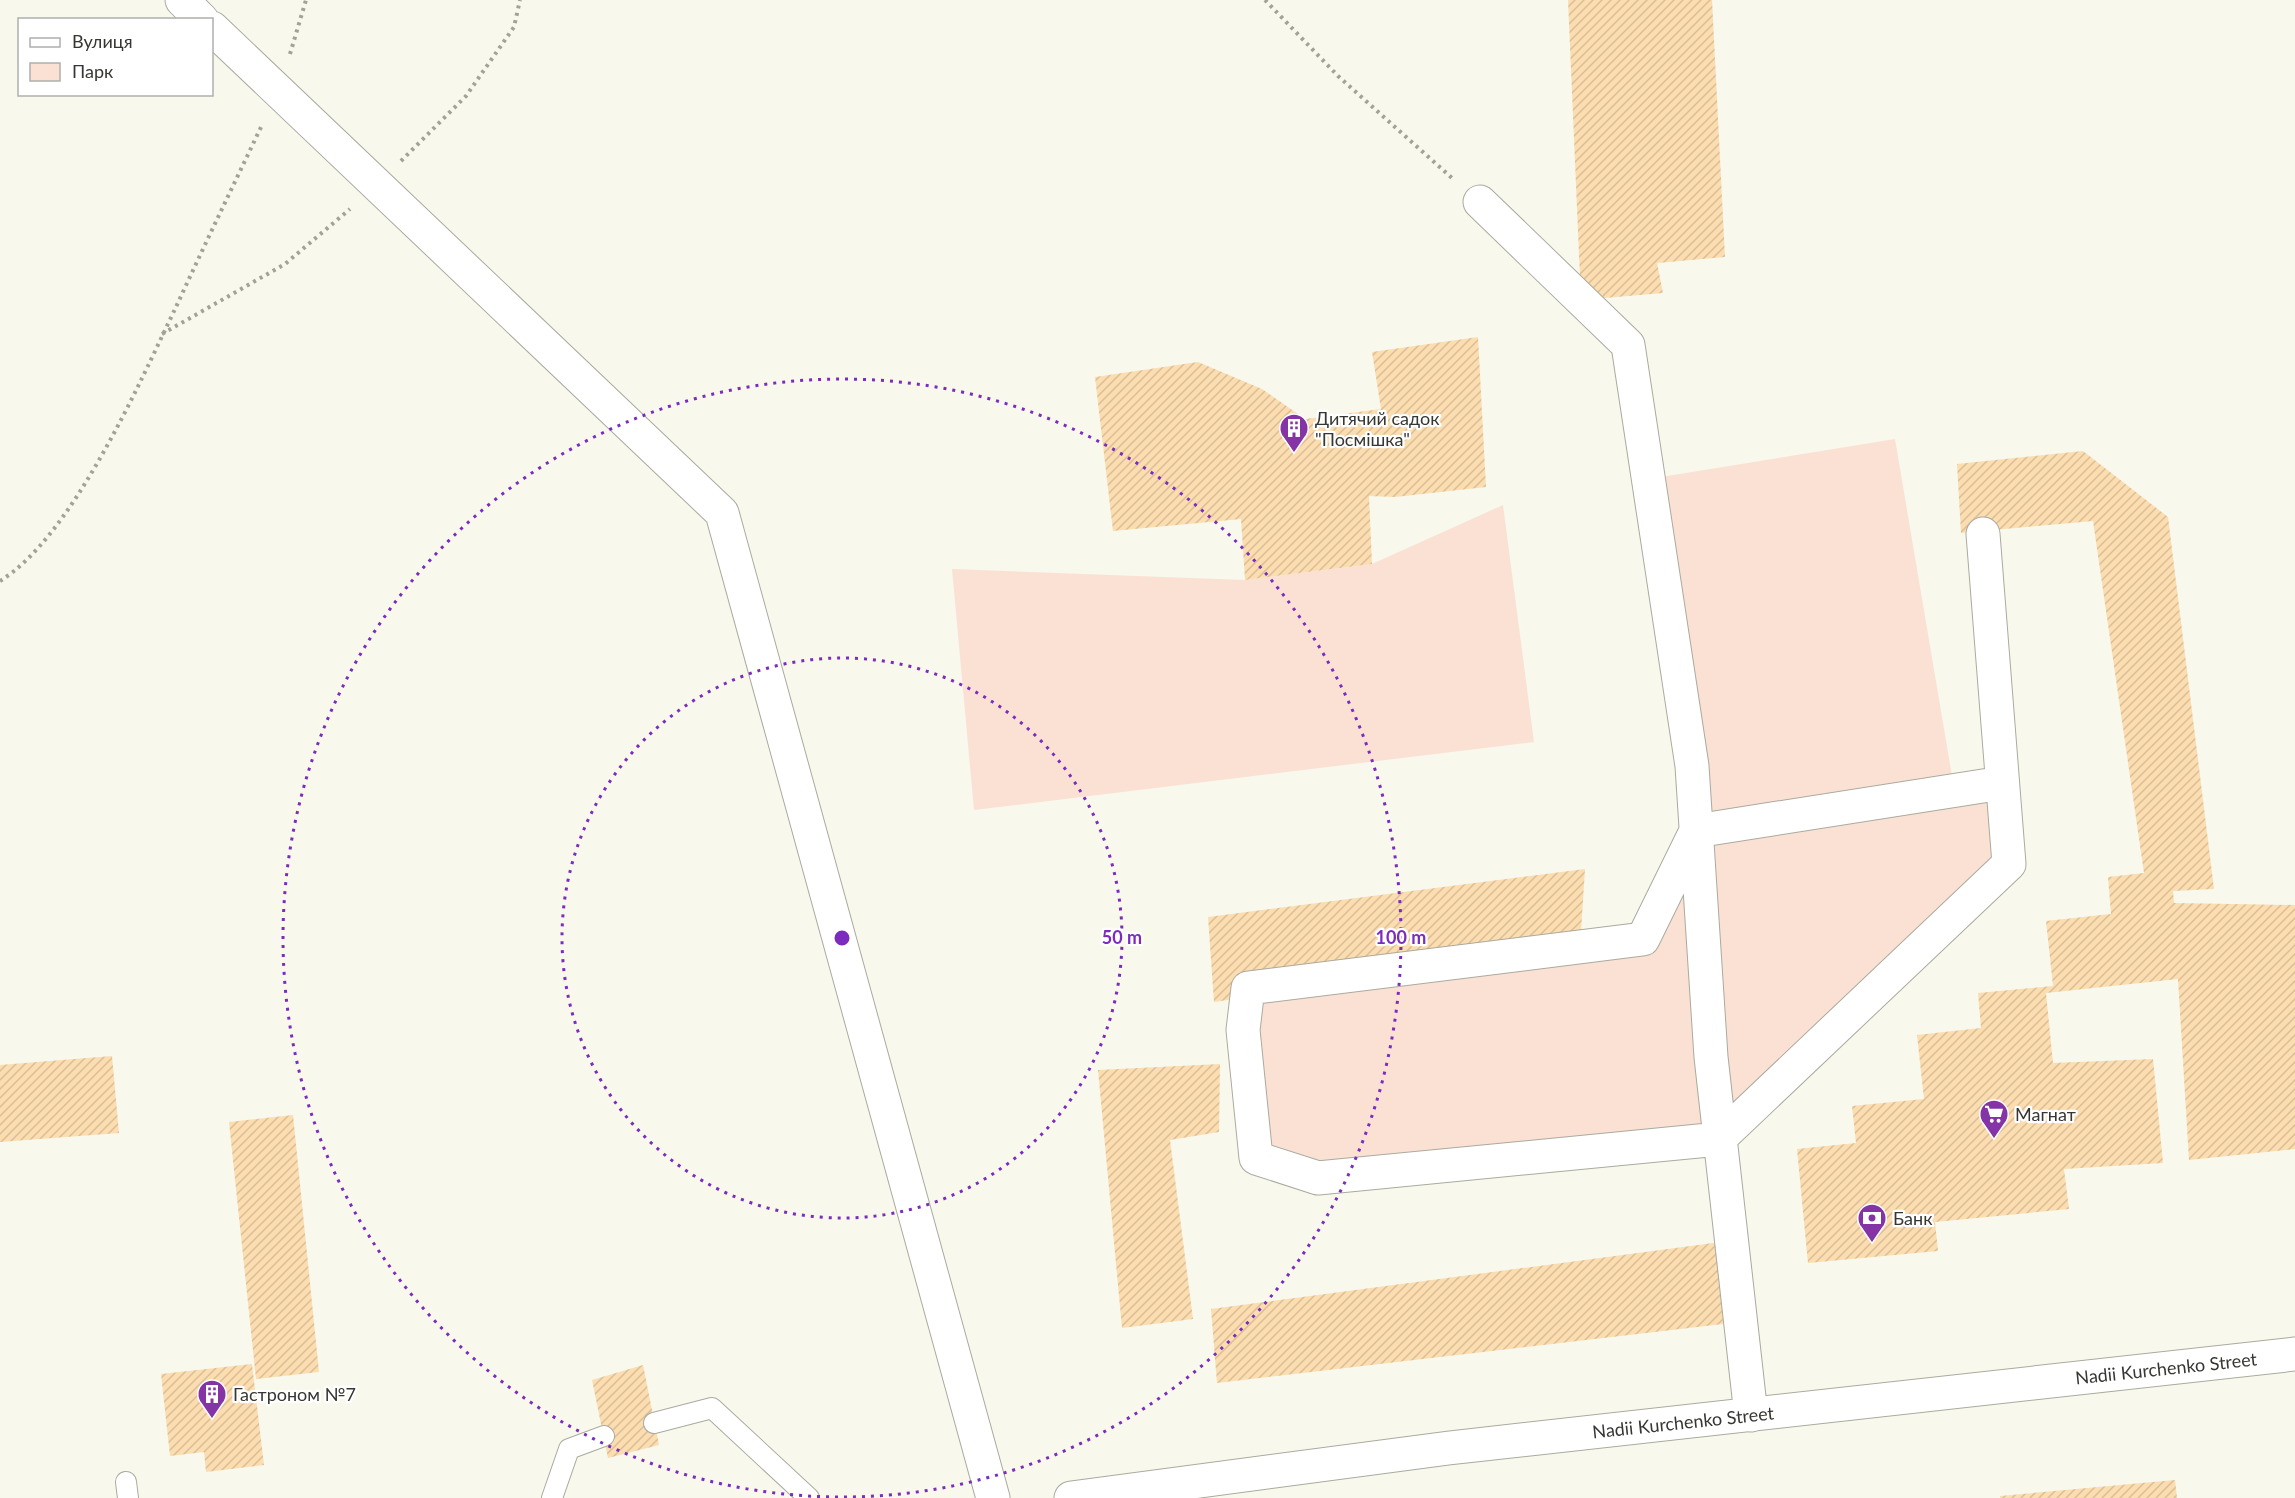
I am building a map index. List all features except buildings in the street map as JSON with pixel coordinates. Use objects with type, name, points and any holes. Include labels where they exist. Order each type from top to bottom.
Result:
[{"type":"street","points":[[182,0],[200,18]]},
{"type":"street","points":[[213,29],[722,513],[993,1498]]},
{"type":"street","points":[[1480,202],[1628,345],[1692,766],[1711,1057],[1750,1415]]},
{"type":"street","points":[[1696,831],[1643,939],[1248,988],[1243,1030],[1256,1158],[1318,1178],[1719,1139],[2008,864],[1983,534]]},
{"type":"street","points":[[1696,831],[2002,783]]},
{"type":"street","name":"Nadii Kurchenko Street","points":[[1071,1498],[1449,1448],[2295,1354]]},
{"type":"lane","points":[[654,1423],[712,1408],[809,1498]]},
{"type":"lane","points":[[552,1498],[569,1449],[604,1437]]},
{"type":"path","points":[[0,580],[18,570],[68,510],[139,384],[278,91],[306,0]]},
{"type":"path","points":[[1265,0],[1338,76],[1480,202]]},
{"type":"green space","points":[[1895,439],[1953,782],[1713,818],[1661,477]]},
{"type":"green space","points":[[1503,505],[1534,742],[974,810],[952,569],[1245,580],[1372,564]]},
{"type":"green space","points":[[2002,783],[2009,864],[1706,1141],[1318,1178],[1254,1144],[1248,988],[1643,939],[1696,831]]},
{"type":"place","name":"Дитячий садок \"Посмішка\"","points":[[1294,454]]},
{"type":"place","name":"Магнат","points":[[1994,1140]]},
{"type":"place","name":"Банк","points":[[1872,1244]]},
{"type":"place","name":"Гастроном №7","points":[[212,1420]]}]
